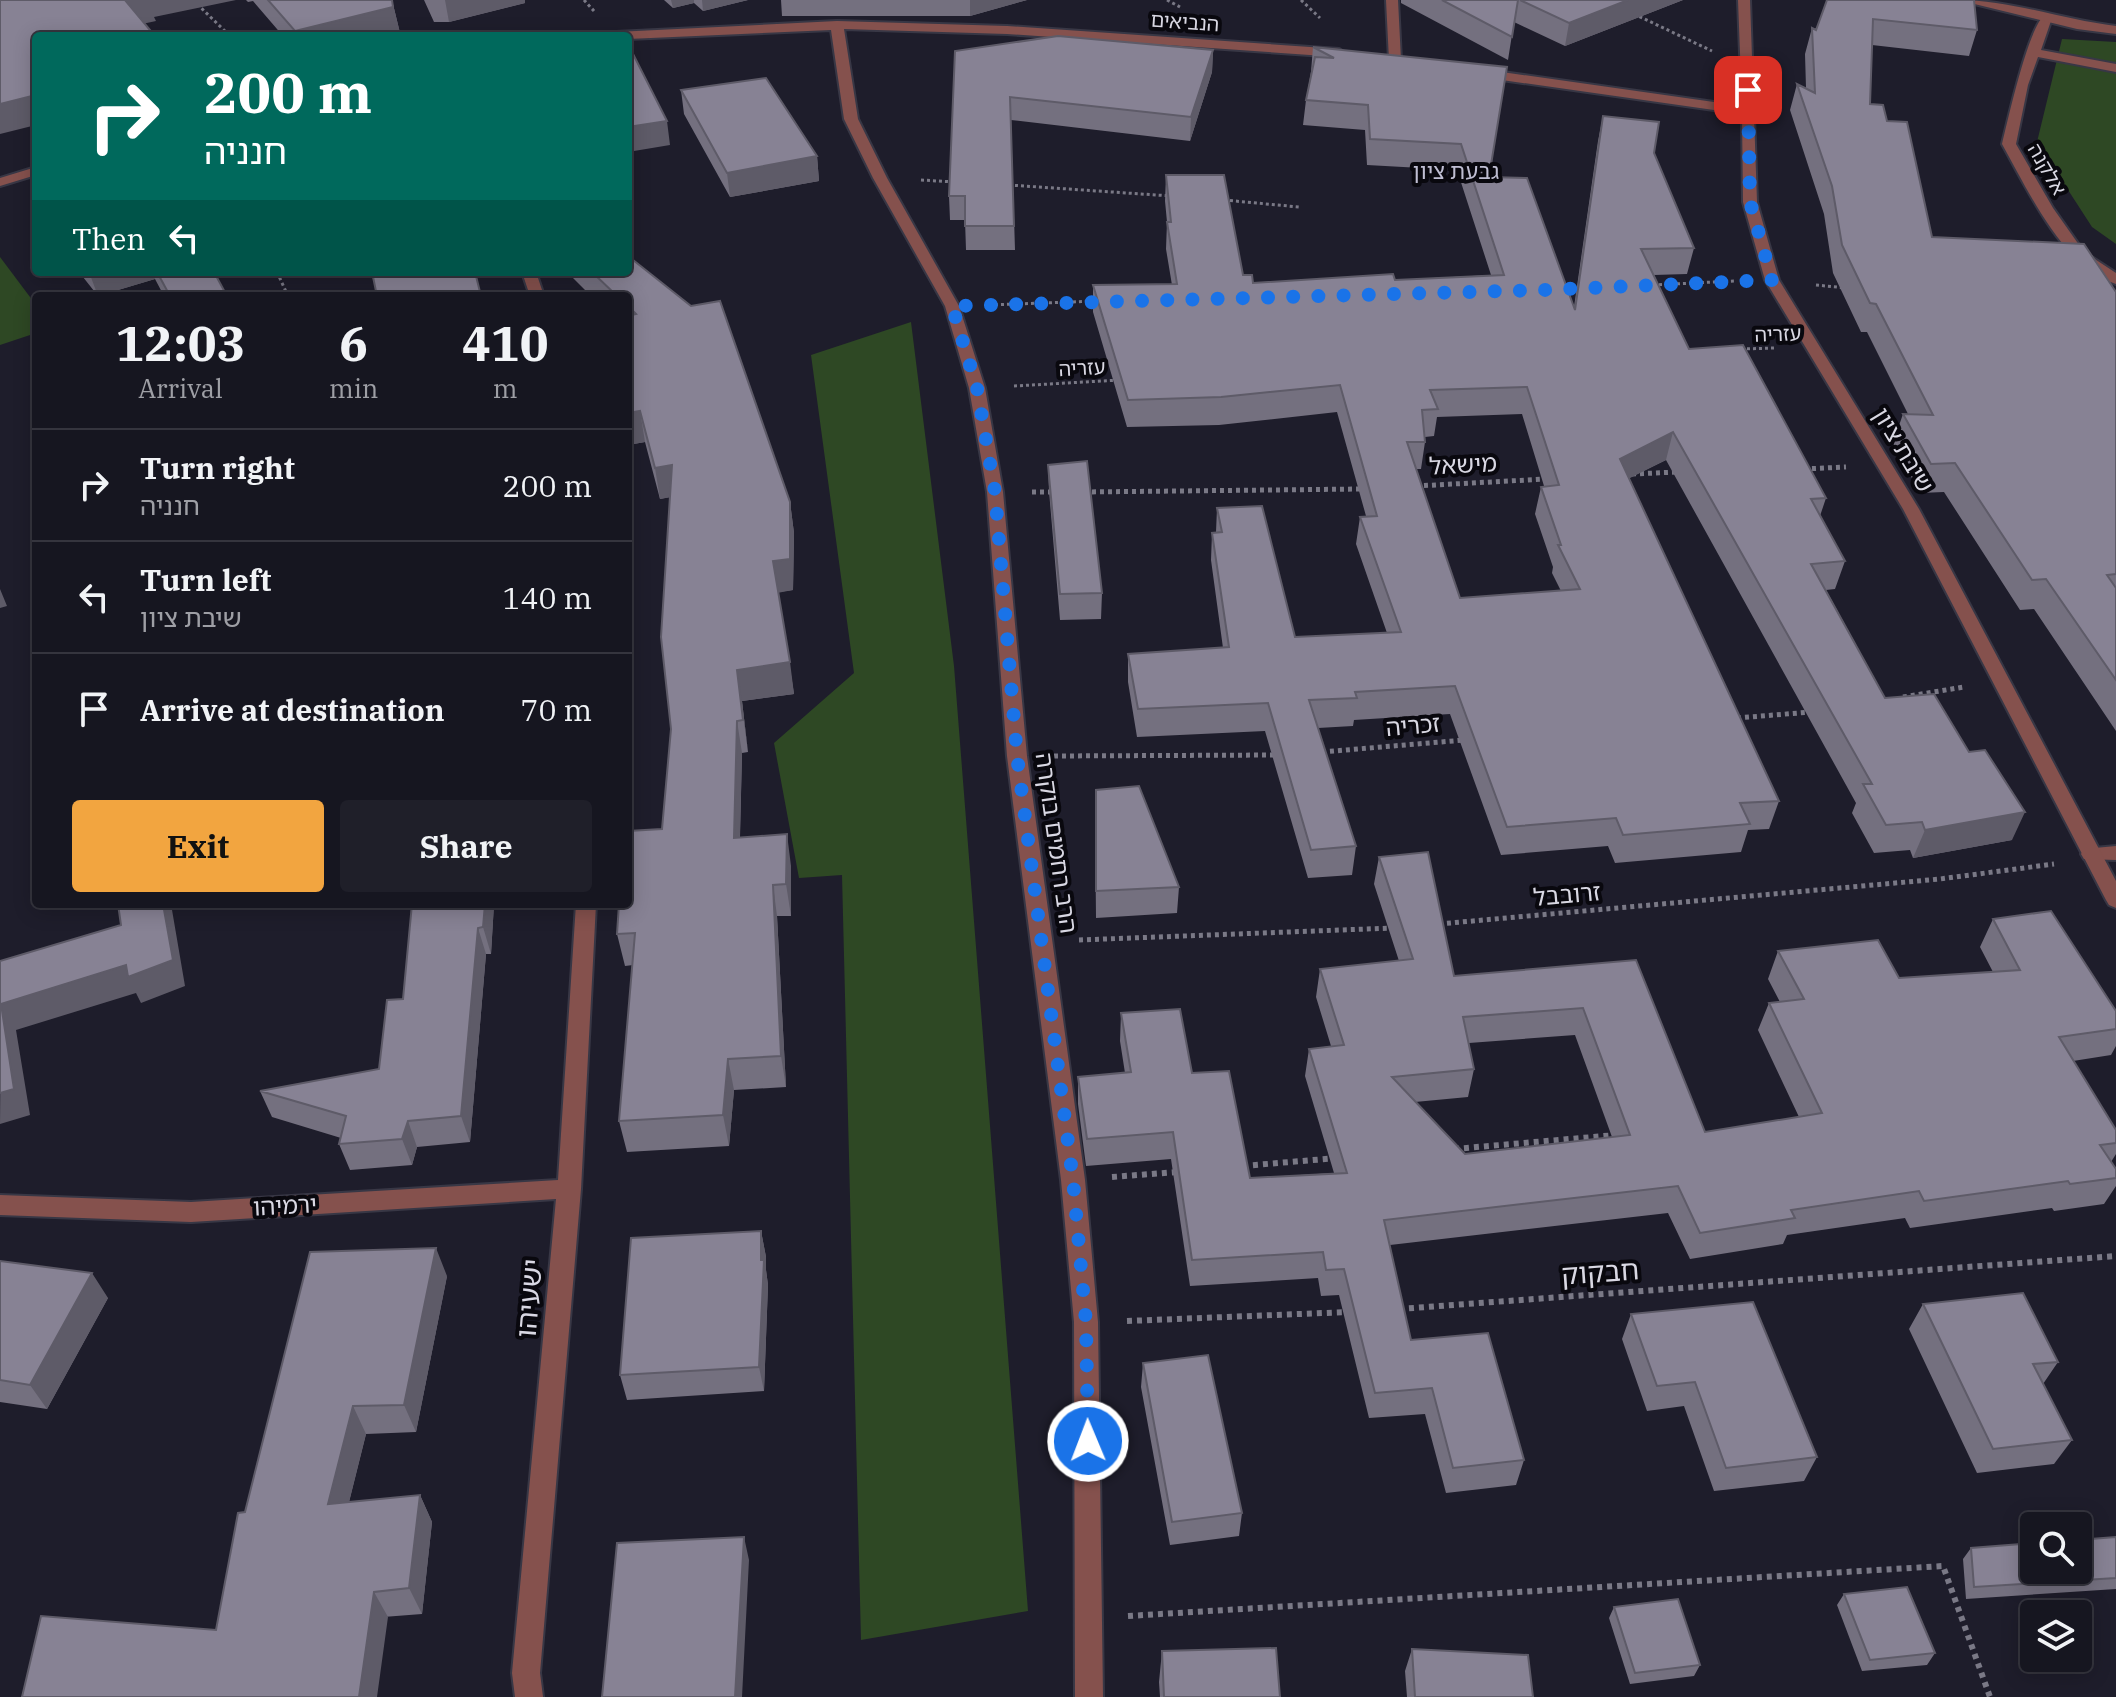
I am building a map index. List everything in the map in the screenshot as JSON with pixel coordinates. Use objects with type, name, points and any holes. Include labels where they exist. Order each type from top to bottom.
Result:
[{"type":"street","points":[[1392,0],[1388,59],[1410,63]]},
{"type":"street","name":"שיבת ציון","points":[[1744,0],[1750,202],[1772,280],[1911,509],[2116,900]]},
{"type":"street","points":[[1964,0],[2116,30]]},
{"type":"street","name":"אלקנה","points":[[2046,18],[2032,52],[2009,144],[2046,209],[2079,255],[2116,280]]},
{"type":"street","name":"הנביאים","points":[[632,35],[837,25],[1018,30],[1353,54]]},
{"type":"street","name":"הרב רחמים בוקרה","points":[[837,25],[851,119],[880,178],[952,306],[977,388],[995,492],[1017,756],[1073,1180],[1086,1322],[1091,1619],[1089,1697]]},
{"type":"street","points":[[2032,52],[2116,68]]},
{"type":"street","points":[[1471,72],[1748,111]]},
{"type":"street","points":[[0,182],[32,172]]},
{"type":"street","points":[[2092,857],[2116,853]]},
{"type":"street","name":"ישעיהו","points":[[529,1697],[526,1673],[569,1189],[586,908]]},
{"type":"street","name":"ירמיהו","points":[[0,1205],[191,1212],[569,1189]]},
{"type":"path","points":[[193,0],[226,32]]},
{"type":"path","points":[[1633,14],[1748,68]]},
{"type":"path","points":[[880,178],[958,182]]},
{"type":"path","points":[[1005,184],[1176,196]]},
{"type":"path","points":[[1222,200],[1299,207]]},
{"type":"path","points":[[1650,285],[1772,280],[1847,288]]},
{"type":"path","points":[[1559,289],[1589,288]]},
{"type":"path","points":[[952,306],[1103,301]]},
{"type":"path","name":"עזריה","points":[[1733,349],[1812,346]]},
{"type":"path","name":"עזריה","points":[[977,388],[1131,380]]},
{"type":"path","points":[[1791,469],[1885,466]]},
{"type":"path","points":[[1618,475],[1681,472]]},
{"type":"path","name":"מישאל","points":[[1412,486],[1555,478]]},
{"type":"path","points":[[1072,492],[1365,489]]},
{"type":"path","points":[[995,492],[1057,492]]},
{"type":"path","points":[[1898,698],[2001,681]]},
{"type":"path","points":[[1731,719],[1824,710]]},
{"type":"path","name":"זכריה","points":[[1320,752],[1478,739]]},
{"type":"path","points":[[1017,756],[1288,754]]},
{"type":"path","name":"זרובבל","points":[[1427,925],[1940,879],[2092,857]]},
{"type":"path","points":[[1042,942],[1396,927]]},
{"type":"path","points":[[1447,1149],[1619,1135]]},
{"type":"path","points":[[1229,1167],[1338,1158]]},
{"type":"path","points":[[1073,1180],[1182,1171]]},
{"type":"path","name":"חבקוק","points":[[1384,1310],[2116,1256]]},
{"type":"path","points":[[1086,1322],[1352,1312]]},
{"type":"path","points":[[1091,1619],[1943,1566],[1990,1697]]},
{"type":"green space","points":[[2062,39],[2116,42],[2116,244],[2092,227],[2037,142]]},
{"type":"green space","points":[[0,257],[32,300],[32,334],[0,345]]},
{"type":"green space","points":[[911,322],[954,666],[1028,1611],[861,1640],[842,875],[799,878],[774,743],[854,673],[811,355]]},
{"type":"building","points":[[0,0],[125,0],[152,32],[32,32],[32,96],[0,104]]},
{"type":"building","points":[[268,0],[392,0],[393,7],[295,31]]},
{"type":"building","points":[[1442,0],[1518,0],[1512,37]]},
{"type":"building","points":[[1520,0],[1628,0],[1569,23]]},
{"type":"building","points":[[1827,0],[1974,0],[1977,30],[1873,19],[1870,104],[1883,105],[1887,121],[1907,122],[1932,237],[2084,244],[2116,292],[2116,574],[2107,575],[2116,588],[2116,680],[2046,579],[2032,580],[1955,463],[1931,464],[1903,414],[1933,415],[1876,304],[1870,303],[1842,245],[1832,186],[1797,84],[1815,93],[1812,28],[1816,30]]},
{"type":"building","points":[[1058,36],[1213,50],[1191,117],[1010,97],[1014,226],[965,226],[965,196],[949,196],[955,51]]},
{"type":"building","points":[[1313,47],[1507,67],[1489,177],[1527,178],[1575,310],[1603,116],[1659,122],[1654,153],[1694,248],[1641,249],[1689,349],[1743,345],[1826,498],[1811,499],[1845,561],[1811,564],[1885,698],[1934,694],[1969,752],[1985,750],[2025,812],[1925,830],[1922,822],[1886,825],[1863,784],[1872,784],[1673,432],[1620,459],[1779,801],[1740,803],[1750,824],[1623,835],[1616,818],[1507,827],[1455,686],[1355,692],[1357,698],[1309,700],[1356,846],[1311,850],[1268,703],[1138,709],[1128,654],[1229,647],[1212,533],[1222,532],[1217,508],[1262,506],[1295,637],[1401,632],[1360,517],[1377,516],[1340,385],[1221,397],[1128,400],[1093,285],[1177,284],[1167,222],[1171,222],[1166,175],[1224,175],[1243,275],[1252,275],[1253,283],[1393,274],[1395,280],[1504,275],[1461,144],[1370,139],[1368,105],[1306,100],[1315,57],[1334,58]],"holes":[[[1527,387],[1559,485],[1541,487],[1561,545],[1558,545],[1580,589],[1460,598],[1407,442],[1425,442],[1422,410],[1438,409],[1430,390]]]},
{"type":"building","points":[[632,52],[667,121],[632,126]]},
{"type":"building","points":[[766,78],[817,156],[727,173],[681,90]]},
{"type":"building","points":[[632,259],[691,306],[720,301],[790,502],[790,559],[773,561],[790,662],[737,670],[743,720],[737,721],[734,838],[787,834],[786,884],[773,885],[781,1056],[728,1059],[723,1115],[619,1121],[635,933],[617,934],[619,908],[632,908],[632,831],[662,829],[671,729],[661,637],[672,465],[655,468],[640,411],[632,412],[632,315],[636,314],[632,310],[632,292],[613,292],[596,276],[632,276]]},
{"type":"building","points":[[159,276],[216,276],[225,292],[168,292]]},
{"type":"building","points":[[373,276],[476,276],[480,292],[376,292]]},
{"type":"building","points":[[1087,461],[1102,593],[1060,594],[1048,465]]},
{"type":"building","points":[[1139,786],[1179,887],[1096,891],[1096,790]]},
{"type":"building","points":[[1428,852],[1454,976],[1636,960],[1705,1132],[1822,1113],[1769,1003],[1804,999],[1778,951],[1878,940],[1899,978],[2020,970],[1993,919],[2051,911],[2116,1011],[2116,1029],[2059,1037],[2116,1130],[2116,1143],[2100,1145],[2116,1169],[2116,1178],[2070,1184],[2068,1181],[1924,1201],[1919,1191],[1791,1210],[1795,1218],[1700,1233],[1678,1186],[1384,1220],[1411,1340],[1488,1333],[1524,1460],[1453,1468],[1432,1388],[1375,1393],[1344,1269],[1326,1270],[1323,1252],[1192,1260],[1173,1132],[1087,1139],[1078,1077],[1131,1072],[1121,1013],[1180,1009],[1192,1073],[1229,1071],[1250,1178],[1347,1173],[1309,1049],[1344,1045],[1320,969],[1413,959],[1379,857]],"holes":[[[1583,1008],[1630,1135],[1465,1154],[1392,1077],[1474,1069],[1463,1017]]]},
{"type":"building","points":[[119,908],[164,908],[173,960],[128,977],[126,965],[1,1004],[14,1089],[0,1093],[0,961],[121,925]]},
{"type":"building","points":[[412,908],[485,908],[483,927],[478,928],[461,1116],[408,1121],[402,1139],[339,1144],[346,1116],[260,1091],[379,1069],[387,1000],[403,999]]},
{"type":"building","points":[[761,1231],[761,1260],[764,1260],[759,1367],[620,1375],[631,1238]]},
{"type":"building","points":[[436,1248],[404,1405],[353,1406],[328,1504],[420,1495],[409,1588],[374,1592],[359,1697],[22,1697],[41,1616],[216,1630],[238,1513],[245,1512],[310,1252]]},
{"type":"building","points":[[0,1261],[92,1273],[30,1385],[0,1380]]},
{"type":"building","points":[[2023,1293],[2058,1362],[2033,1364],[2072,1440],[1993,1449],[1923,1304]]},
{"type":"building","points":[[1753,1302],[1817,1457],[1726,1468],[1695,1382],[1657,1386],[1631,1314]]},
{"type":"building","points":[[1208,1355],[1242,1513],[1172,1522],[1143,1363]]},
{"type":"building","points":[[744,1537],[735,1697],[602,1697],[617,1543]]},
{"type":"building","points":[[2116,1537],[2116,1578],[2092,1580],[2092,1539]]},
{"type":"building","points":[[2020,1544],[2021,1584],[1974,1587],[1971,1548]]},
{"type":"building","points":[[1907,1587],[1935,1653],[1870,1660],[1844,1594]]},
{"type":"building","points":[[1678,1599],[1700,1665],[1635,1673],[1614,1607]]},
{"type":"building","points":[[1276,1648],[1280,1697],[1164,1697],[1162,1651]]},
{"type":"building","points":[[1412,1649],[1528,1655],[1533,1697],[1415,1697]]},
{"type":"district","name":"גבעת ציון","points":[[1456,171]]},
{"type":"route","points":[[1088,1441],[1086,1322],[1073,1180],[1017,756],[995,492],[977,388],[952,306],[1543,290],[1772,280],[1750,202],[1748,90]]}]
